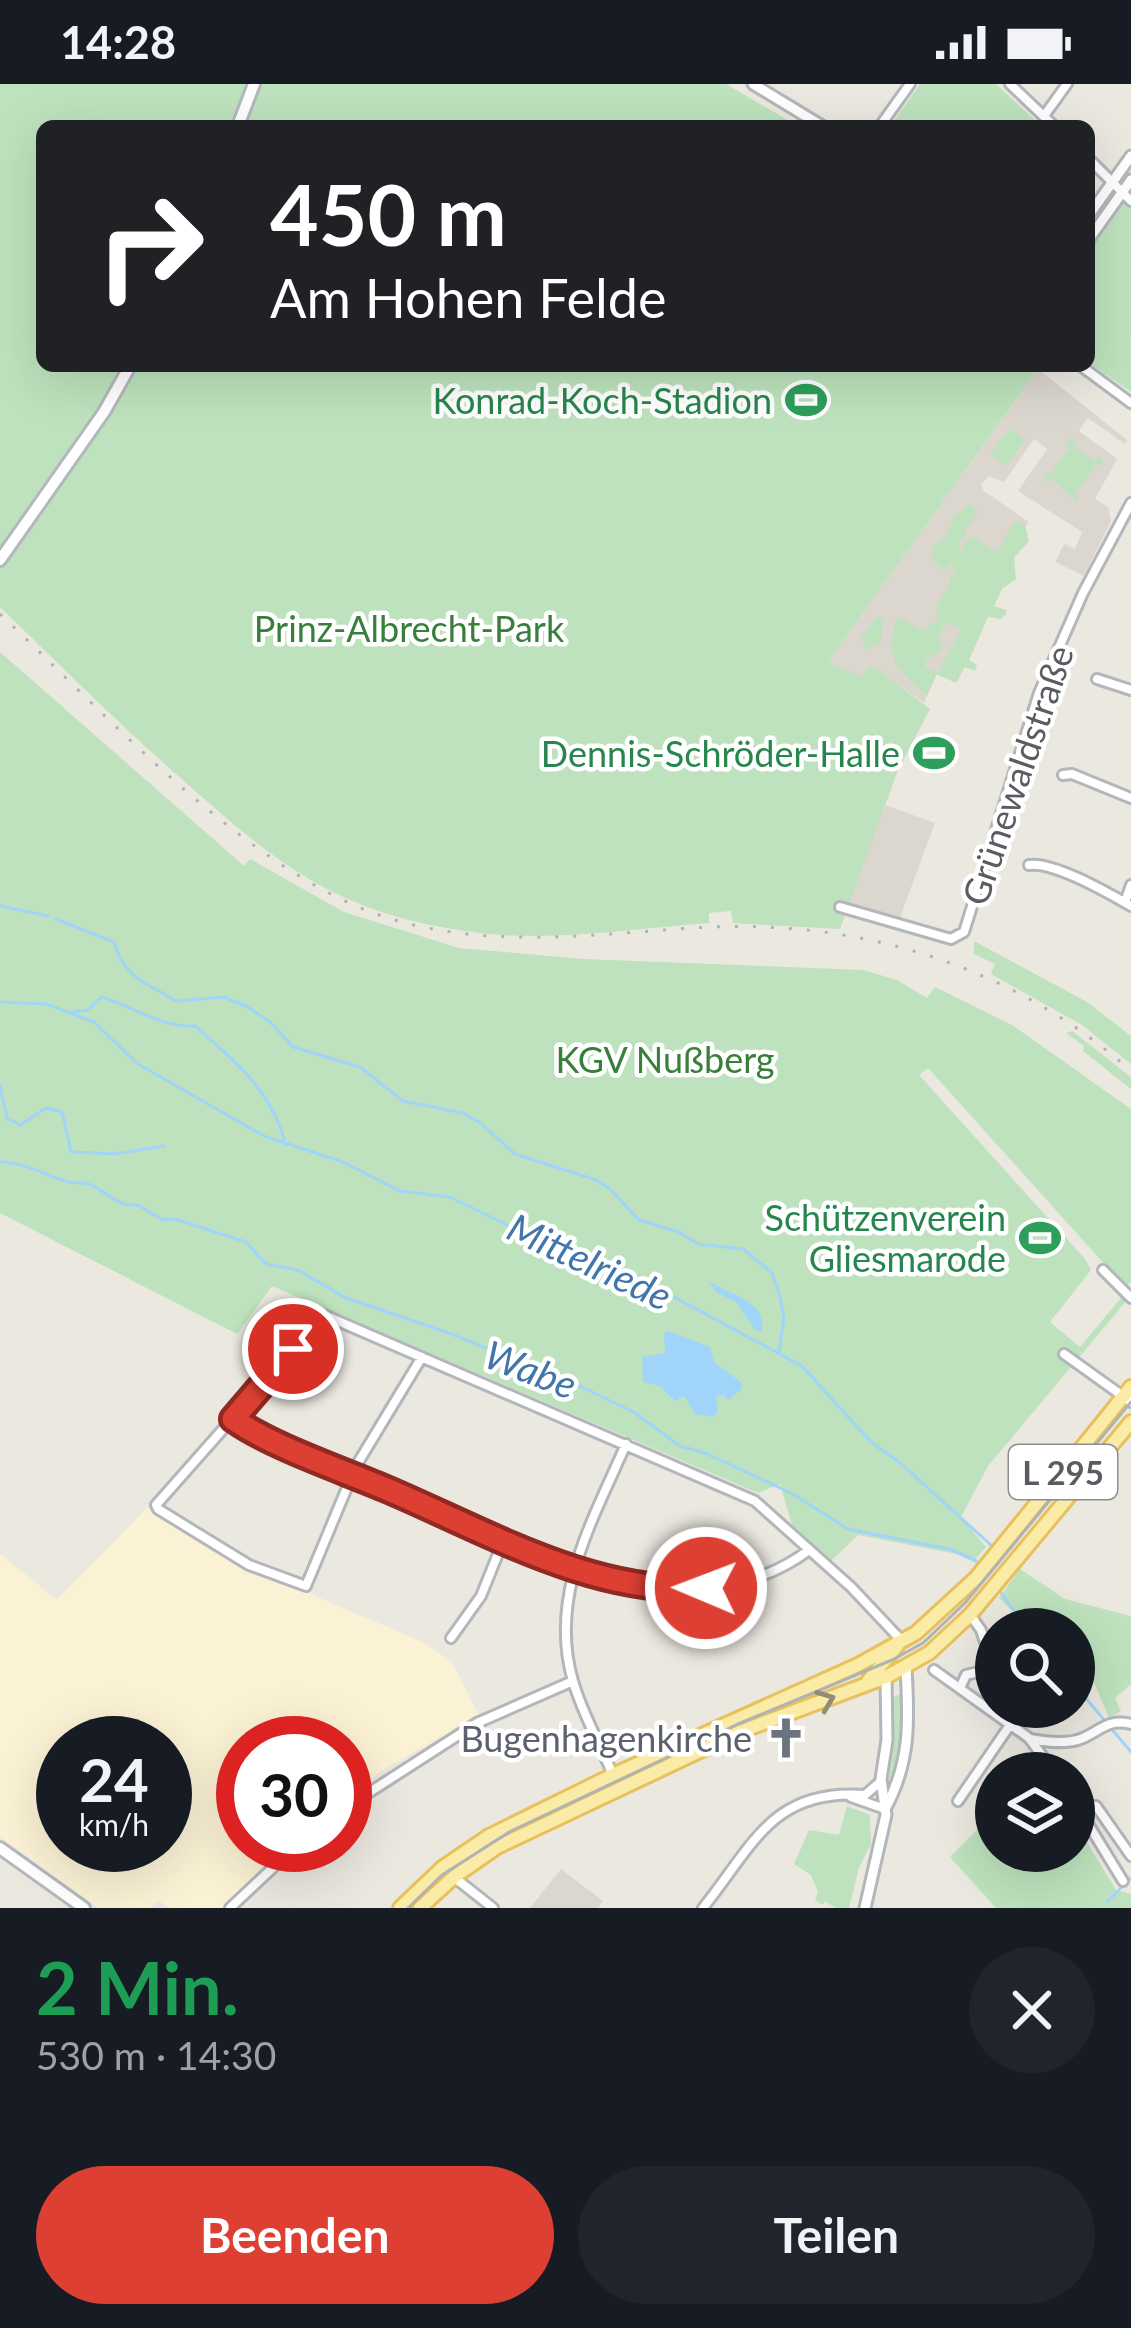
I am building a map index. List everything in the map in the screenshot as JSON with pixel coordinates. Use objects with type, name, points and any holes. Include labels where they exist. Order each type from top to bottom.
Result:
[{"type":"main road","points":[[240,120],[254,84]]},
{"type":"main road","points":[[0,560],[127,372]]},
{"type":"main road","name":"L 295","points":[[400,1908],[465,1851],[613,1774],[903,1645],[979,1574],[1128,1396]]},
{"type":"main road","name":"L 295","points":[[420,1908],[497,1847],[742,1731],[886,1677],[928,1653],[970,1615],[1131,1422]]},
{"type":"main road","points":[[903,1645],[914,1653],[928,1653]]},
{"type":"main road","points":[[862,1686],[903,1645]]},
{"type":"main road","points":[[870,1658],[906,1668],[903,1645]]},
{"type":"main road","points":[[886,1677],[889,1661]]},
{"type":"main road","points":[[0,1848],[85,1908]]},
{"type":"street","points":[[753,84],[812,120]]},
{"type":"street","points":[[884,120],[910,84]]},
{"type":"street","points":[[1010,84],[1048,120]]},
{"type":"street","points":[[1044,116],[1066,84]]},
{"type":"street","points":[[1095,206],[1131,156]]},
{"type":"street","points":[[1095,165],[1127,196]]},
{"type":"street","points":[[1095,232],[1127,196],[1131,180]]},
{"type":"street","points":[[1089,372],[1131,403]]},
{"type":"street","name":"Grünewaldstraße","points":[[840,907],[951,940],[964,932],[1039,693],[1083,593],[1131,503]]},
{"type":"street","points":[[1097,679],[1131,690]]},
{"type":"street","points":[[1063,775],[1072,774],[1131,797]]},
{"type":"street","points":[[1029,865],[1036,862],[1057,870],[1128,904],[1131,886]]},
{"type":"street","points":[[1103,1270],[1131,1298]]},
{"type":"street","points":[[422,1357],[352,1475],[306,1586],[211,1544],[156,1505],[324,1315],[626,1444],[755,1501],[870,1605],[903,1645]]},
{"type":"street","points":[[1064,1354],[1128,1396]]},
{"type":"street","points":[[233,1419],[352,1475],[574,1568],[649,1588],[706,1588],[760,1576],[809,1550]]},
{"type":"street","points":[[613,1774],[573,1681],[567,1593],[626,1444]]},
{"type":"street","points":[[452,1638],[481,1597],[504,1539]]},
{"type":"street","points":[[960,1688],[966,1675],[992,1663],[981,1630],[970,1615]]},
{"type":"street","points":[[865,1908],[885,1809],[897,1788],[910,1730],[906,1668]]},
{"type":"street","points":[[934,1670],[975,1699]]},
{"type":"street","points":[[885,1809],[881,1779],[888,1721],[886,1677]]},
{"type":"street","points":[[372,1791],[477,1723],[573,1681]]},
{"type":"street","points":[[1029,1738],[1078,1740],[1116,1721],[1131,1724]]},
{"type":"street","points":[[958,1801],[1008,1728]]},
{"type":"street","points":[[1014,1728],[1039,1752]]},
{"type":"street","points":[[865,1795],[881,1779]]},
{"type":"street","points":[[703,1908],[785,1810],[820,1795],[865,1795],[885,1809]]},
{"type":"street","points":[[850,1796],[885,1809]]},
{"type":"street","points":[[1095,1806],[1131,1856]]},
{"type":"street","points":[[1095,1835],[1123,1881]]},
{"type":"street","points":[[230,1908],[268,1872]]},
{"type":"street","points":[[454,1877],[493,1908]]},
{"type":"shaded area","points":[[1036,372],[1127,440],[1125,444],[1088,418],[1079,431],[1117,459],[1095,499],[1108,507],[1111,521],[1084,576],[1055,562],[1064,544],[1075,549],[1082,532],[1018,491],[1047,449],[1034,439],[1004,482],[989,476],[981,485],[1029,522],[1013,544],[952,681],[936,674],[924,703],[877,670],[861,690],[823,669]]},
{"type":"shaded area","points":[[885,805],[935,823],[899,920],[848,902]]},
{"type":"shaded area","points":[[147,1508],[226,1558],[423,1642],[452,1662],[479,1716],[372,1778],[372,1716],[216,1716],[216,1872],[258,1872],[222,1908],[170,1908],[158,1900],[151,1908],[99,1908],[49,1872],[192,1872],[192,1716],[36,1716],[36,1863],[0,1837],[0,1554],[57,1600]]},
{"type":"shaded area","points":[[561,1869],[603,1901],[598,1908],[530,1908]]},
{"type":"green space","name":"Prinz-Albrecht-Park","points":[[0,84],[726,84],[788,120],[36,120],[36,372],[1036,372],[828,662],[861,677],[870,667],[877,669],[930,709],[898,770],[840,929],[733,923],[731,911],[709,913],[709,923],[567,935],[481,933],[405,919],[333,892],[242,831],[0,607],[0,568],[5,561],[0,557]]},
{"type":"green space","points":[[920,84],[996,84],[1035,120],[894,120]]},
{"type":"green space","points":[[1125,200],[1131,206],[1131,392],[1095,367],[1095,242]]},
{"type":"green space","points":[[1010,428],[1025,440],[1006,466],[991,454]]},
{"type":"green space","points":[[1071,439],[1077,442],[1074,447],[1103,461],[1076,494],[1076,501],[1052,479],[1047,483],[1043,478],[1045,472],[1050,475]]},
{"type":"green space","points":[[969,504],[979,512],[959,541],[960,553],[973,537],[997,552],[1015,521],[1025,525],[1029,541],[1014,558],[1016,579],[1002,589],[994,606],[1006,614],[1001,619],[988,617],[969,660],[977,665],[975,671],[965,667],[956,683],[937,674],[927,696],[900,670],[892,643],[898,616],[922,631],[938,619],[936,605],[955,567],[951,564],[944,571],[931,557],[955,516]],"holes":[[[946,622],[962,629],[938,672],[925,667],[925,661],[942,649],[938,638]]]},
{"type":"green space","points":[[876,618],[884,619],[880,643],[866,650],[861,638]]},
{"type":"green space","name":"KGV Nußberg","points":[[0,652],[244,866],[250,859],[344,912],[459,948],[583,959],[863,970],[897,980],[927,998],[935,987],[1012,1025],[1131,1109],[1131,1282],[1125,1287],[928,1068],[919,1075],[1091,1270],[1050,1322],[1080,1347],[1121,1298],[1128,1299],[988,1466],[961,1517],[986,1547],[973,1562],[957,1554],[858,1535],[831,1561],[792,1525],[780,1484],[758,1493],[272,1286],[237,1334],[0,1213]]},
{"type":"green space","points":[[974,941],[1087,1002],[1131,1036],[1131,1064],[1082,1025],[991,974],[995,964],[974,954]]},
{"type":"green space","points":[[1072,1031],[1131,1077],[1131,1089],[1083,1051],[1084,1046],[1066,1033]]},
{"type":"green space","points":[[1020,1569],[1065,1599],[1131,1616],[1131,1684],[1115,1698],[1121,1711],[1109,1718],[1095,1685],[1095,1608],[1009,1608],[999,1598]]},
{"type":"green space","points":[[903,1693],[902,1744],[887,1792],[893,1752],[892,1698]]},
{"type":"green space","points":[[847,1806],[870,1815],[871,1844],[849,1908],[836,1908],[815,1900],[818,1892],[811,1875],[794,1864],[809,1830],[839,1835]]},
{"type":"green space","points":[[975,1832],[975,1872],[1095,1872],[1095,1856],[1116,1890],[1131,1894],[1131,1908],[996,1908],[950,1857]]},
{"type":"water","points":[[708,1280],[752,1305],[762,1320],[762,1331],[755,1330],[737,1303],[716,1292]]},
{"type":"water","points":[[668,1331],[710,1347],[714,1362],[742,1383],[741,1390],[728,1400],[723,1395],[716,1397],[718,1411],[713,1417],[695,1414],[684,1396],[675,1401],[660,1386],[643,1382],[642,1357],[665,1353]]},
{"type":"waterway","points":[[0,906],[48,916]]},
{"type":"waterway","points":[[56,919],[114,942],[130,972],[176,1001],[224,997],[246,1006],[270,1022],[293,1047],[360,1067],[403,1101],[463,1113],[515,1154],[596,1180],[639,1220],[679,1232],[698,1244],[743,1249],[772,1273],[779,1293],[784,1317],[779,1352]]},
{"type":"waterway","points":[[72,1012],[88,1010],[102,997],[160,1020],[195,1026],[262,1094],[285,1145]]},
{"type":"waterway","name":"Mittelriede","points":[[0,1002],[46,1004],[94,1022],[138,1064],[264,1136],[343,1162],[400,1191],[450,1197],[539,1241],[577,1250],[622,1269],[802,1366],[871,1442],[992,1546]]},
{"type":"waterway","points":[[0,1086],[7,1118],[20,1125],[46,1108],[62,1112],[71,1151],[114,1154],[164,1146]]},
{"type":"waterway","name":"Wabe","points":[[0,1162],[85,1183],[163,1220],[175,1219],[246,1242],[266,1264],[298,1270],[346,1298],[449,1333],[584,1388],[635,1413],[680,1446],[791,1493],[848,1529],[949,1549],[980,1566]]},
{"type":"waterway","name":"Wabe","points":[[997,1587],[1012,1608]]},
{"type":"waterway","name":"Wabe","points":[[1095,1709],[1131,1752]]},
{"type":"waterway","points":[[1107,1902],[1131,1878]]},
{"type":"tram line","points":[[408,1908],[442,1875],[511,1831],[923,1643],[965,1603],[1131,1402]]},
{"type":"railway","points":[[0,614],[132,742],[230,827],[281,865],[385,917],[423,927],[499,936],[752,927],[869,940],[981,975],[1084,1033],[1131,1071]]},
{"type":"place","name":"Konrad-Koch-Stadion","points":[[806,400]]},
{"type":"place","name":"Dennis-Schröder-Halle","points":[[934,753]]},
{"type":"place","name":"Schützenverein Gliesmarode","points":[[1040,1238]]},
{"type":"place","name":"Bugenhagenkirche","points":[[786,1738]]},
{"type":"route","points":[[293,1349],[233,1419],[352,1475],[574,1568],[649,1588],[706,1588]]}]
